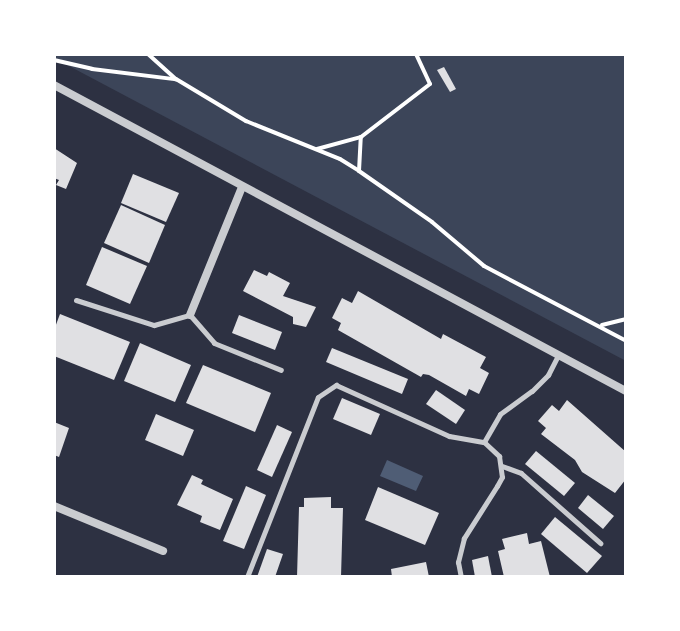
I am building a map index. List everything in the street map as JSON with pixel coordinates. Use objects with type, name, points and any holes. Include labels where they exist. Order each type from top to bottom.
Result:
[{"type":"street","points":[[54,85],[626,391]]},
{"type":"street","points":[[190,315],[242,187]]},
{"type":"street","points":[[54,506],[163,551]]},
{"type":"lane","points":[[76,300],[154,325],[190,315],[214,343],[281,370]]},
{"type":"lane","points":[[484,442],[500,414],[548,375],[558,354]]},
{"type":"lane","points":[[247,577],[318,397],[329,387],[343,385],[449,436],[484,442],[493,448],[502,466],[497,486],[464,538],[458,562],[461,577]]},
{"type":"lane","points":[[502,466],[521,473],[600,543]]},
{"type":"path","points":[[148,54],[176,79],[246,121],[359,171],[432,222],[484,266],[602,325],[626,341]]},
{"type":"path","points":[[316,150],[361,137],[430,84],[416,54]]},
{"type":"path","points":[[54,60],[92,69],[176,79]]},
{"type":"path","points":[[359,171],[361,137]]},
{"type":"path","points":[[602,325],[626,319]]},
{"type":"shaded area","points":[[54,54],[626,54],[626,361],[54,58]]},
{"type":"shaded area","points":[[387,460],[423,476],[416,491],[380,476]]},
{"type":"building","points":[[444,67],[456,89],[450,92],[437,70]]},
{"type":"building","points":[[54,148],[77,163],[66,189],[56,185],[59,180],[54,178]]},
{"type":"building","points":[[133,174],[179,193],[166,222],[121,203]]},
{"type":"building","points":[[121,205],[165,225],[149,263],[104,243]]},
{"type":"building","points":[[102,247],[147,266],[130,304],[86,285]]},
{"type":"building","points":[[254,270],[267,276],[269,272],[290,283],[283,296],[316,307],[306,327],[293,324],[293,317],[243,291]]},
{"type":"building","points":[[358,291],[441,339],[443,334],[486,357],[480,368],[489,373],[479,394],[469,389],[466,396],[429,375],[423,374],[421,377],[338,330],[341,323],[332,318],[342,298],[352,303]]},
{"type":"building","points":[[60,314],[130,342],[114,380],[54,356],[54,330]]},
{"type":"building","points":[[239,315],[282,332],[275,350],[232,333]]},
{"type":"building","points":[[140,343],[191,365],[175,402],[124,381]]},
{"type":"building","points":[[332,348],[408,379],[402,394],[326,362]]},
{"type":"building","points":[[203,365],[271,393],[255,432],[186,403]]},
{"type":"building","points":[[436,390],[465,410],[456,424],[426,404]]},
{"type":"building","points":[[342,398],[380,414],[371,435],[333,419]]},
{"type":"building","points":[[567,400],[626,452],[626,479],[615,493],[582,472],[575,460],[541,434],[546,428],[538,421],[552,405],[559,411]]},
{"type":"building","points":[[156,414],[194,430],[183,456],[145,440]]},
{"type":"building","points":[[54,422],[69,428],[59,457],[54,455]]},
{"type":"building","points":[[277,425],[292,432],[272,477],[257,470]]},
{"type":"building","points":[[536,451],[575,483],[564,496],[525,464]]},
{"type":"building","points":[[192,475],[203,480],[201,484],[233,499],[220,530],[200,522],[202,516],[177,505]]},
{"type":"building","points":[[246,486],[266,495],[244,549],[223,541]]},
{"type":"building","points":[[378,487],[439,513],[425,545],[365,520]]},
{"type":"building","points":[[588,495],[614,516],[603,529],[578,508]]},
{"type":"building","points":[[331,497],[331,508],[343,508],[341,577],[297,577],[299,507],[304,507],[304,498]]},
{"type":"building","points":[[555,517],[602,556],[587,573],[541,534]]},
{"type":"building","points":[[527,533],[529,544],[541,541],[550,577],[504,577],[498,551],[505,549],[502,539]]},
{"type":"building","points":[[267,549],[283,554],[275,577],[257,577]]},
{"type":"building","points":[[488,556],[492,577],[475,577],[472,560]]},
{"type":"building","points":[[426,562],[429,577],[392,577],[391,569]]}]
